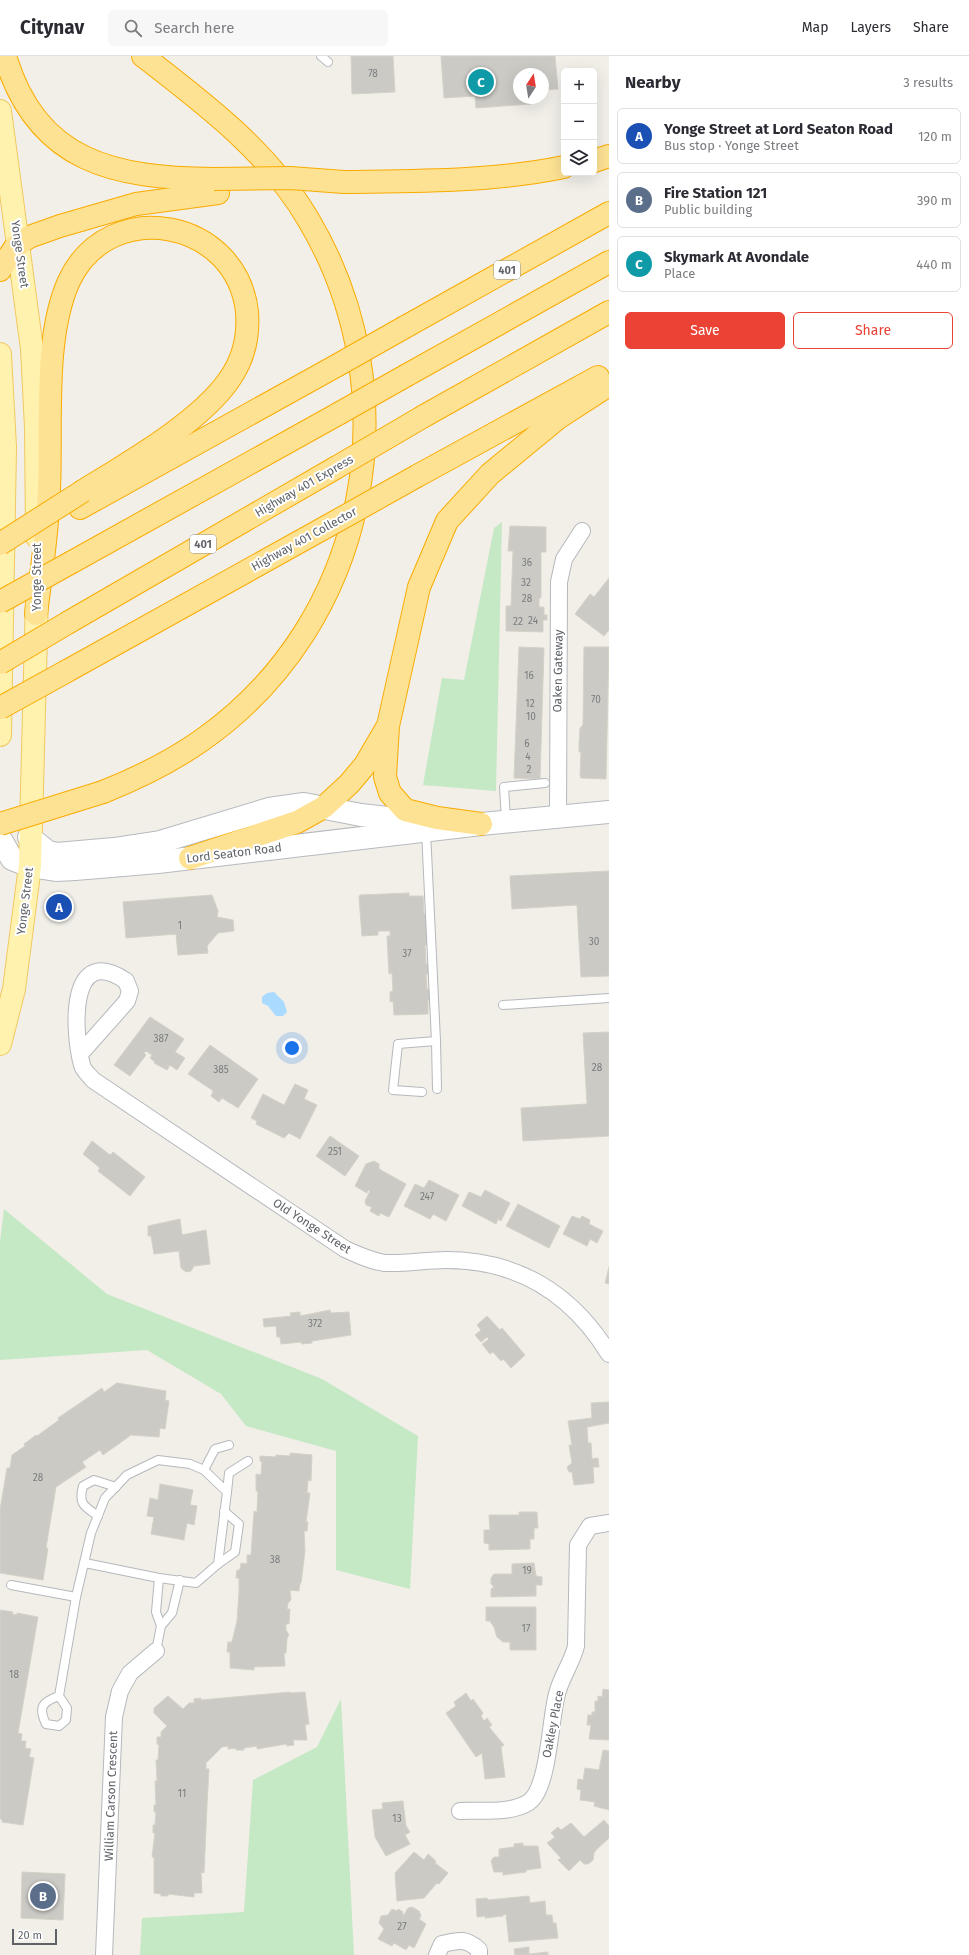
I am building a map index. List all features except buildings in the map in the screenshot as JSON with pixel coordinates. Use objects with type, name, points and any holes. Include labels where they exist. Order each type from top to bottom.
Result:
[{"type":"highway","points":[[5,56],[17,89],[35,117],[58,140],[85,158],[115,170],[216,186]]},
{"type":"highway","points":[[0,824],[103,792],[152,771],[204,739],[249,700],[289,654],[321,603],[340,560],[354,518],[365,453],[366,430],[363,382],[354,330],[338,279],[318,236],[294,196],[250,145],[216,113],[143,56]]},
{"type":"highway","points":[[597,160],[609,156]]},
{"type":"highway","points":[[0,270],[18,245],[39,233],[113,209],[216,186],[290,178],[344,182],[459,179],[519,174],[561,167]]},
{"type":"highway","name":"401","points":[[0,548],[81,499],[336,366],[609,214]]},
{"type":"highway","points":[[0,544],[81,499],[198,413],[227,384],[241,360],[247,340],[248,326],[245,301],[240,282],[231,267],[219,254],[199,239],[171,229],[150,228],[132,230],[107,240],[91,252],[79,265],[64,295],[57,322],[53,356],[50,491],[36,614]]},
{"type":"highway","points":[[0,602],[609,262]]},
{"type":"highway","name":"Highway 401 Express","points":[[0,663],[424,416],[609,312]]},
{"type":"highway","name":"Highway 401 Collector","points":[[0,708],[609,371]]},
{"type":"highway","points":[[481,824],[418,814],[405,810],[390,793],[385,777],[388,726],[419,587],[447,521],[490,474],[558,418],[609,385]]},
{"type":"highway","points":[[190,858],[297,822],[324,807],[349,784],[361,770],[388,726]]},
{"type":"main road","name":"Yonge Street","points":[[0,111],[29,328],[36,410],[36,614],[29,837],[30,866],[14,988],[0,1044]]},
{"type":"main road","points":[[0,354],[5,447],[0,734]]},
{"type":"street","name":"Oaken Gateway","points":[[558,817],[559,582],[564,559],[582,531]]},
{"type":"street","name":"Lord Seaton Road","points":[[29,837],[48,852],[58,854],[114,849],[160,842],[269,809],[304,804],[361,815],[421,822],[481,824]]},
{"type":"street","name":"Lord Seaton Road","points":[[0,838],[12,859],[30,866],[56,870],[190,858],[426,830],[609,812]]},
{"type":"street","name":"Old Yonge Street","points":[[80,1054],[127,1001],[130,991],[126,981],[106,970],[91,973],[83,982],[78,994],[77,1029],[80,1054],[82,1066],[93,1080],[345,1249],[366,1258],[384,1262],[447,1260],[485,1263],[505,1267],[524,1274],[568,1304],[592,1330],[609,1354]]},
{"type":"street","name":"Oakley Place","points":[[460,1810],[515,1808],[529,1802],[536,1796],[542,1780],[557,1692],[572,1660],[576,1646],[578,1545],[590,1526],[609,1523]]},
{"type":"street","name":"William Carson Crescent","points":[[104,1955],[114,1717],[120,1691],[130,1673],[156,1651]]},
{"type":"street","points":[[437,1955],[442,1944],[458,1940],[471,1942],[479,1950],[480,1955]]},
{"type":"lane","points":[[321,56],[328,62]]},
{"type":"lane","points":[[506,822],[504,787],[545,783]]},
{"type":"lane","points":[[426,830],[437,1088]]},
{"type":"lane","points":[[503,1005],[609,998]]},
{"type":"lane","points":[[422,1092],[393,1090],[398,1044],[436,1041]]},
{"type":"lane","points":[[204,1470],[215,1449],[229,1445]]},
{"type":"lane","points":[[58,1696],[76,1597],[91,1533],[105,1498],[127,1475],[158,1460],[190,1464],[204,1470],[227,1492]]},
{"type":"lane","points":[[218,1564],[229,1473],[248,1461]]},
{"type":"lane","points":[[98,1516],[84,1506],[80,1497],[83,1486],[94,1480],[116,1487]]},
{"type":"lane","points":[[85,1563],[159,1578],[196,1583],[235,1552],[239,1524],[224,1511]]},
{"type":"lane","points":[[159,1578],[156,1612],[161,1626]]},
{"type":"lane","points":[[156,1651],[161,1626],[172,1613],[180,1580]]},
{"type":"lane","points":[[11,1585],[76,1597]]},
{"type":"green space","points":[[502,522],[496,791],[423,785],[442,678],[464,680],[494,528]]},
{"type":"green space","points":[[4,1209],[107,1294],[322,1379],[418,1436],[410,1589],[336,1570],[336,1451],[246,1426],[221,1394],[147,1350],[0,1360],[0,1242]]},
{"type":"green space","points":[[341,1699],[354,1955],[140,1955],[142,1918],[244,1912],[253,1780],[317,1747]]},
{"type":"water","points":[[274,992],[284,1002],[287,1012],[283,1016],[276,1016],[268,1006],[262,1003],[262,997],[267,993]]},
{"type":"place","name":"Skymark At Avondale","points":[[481,82]]},
{"type":"place","name":"Yonge Street at Lord Seaton Road","points":[[59,907]]},
{"type":"place","name":"Fire Station 121","points":[[43,1896]]}]
